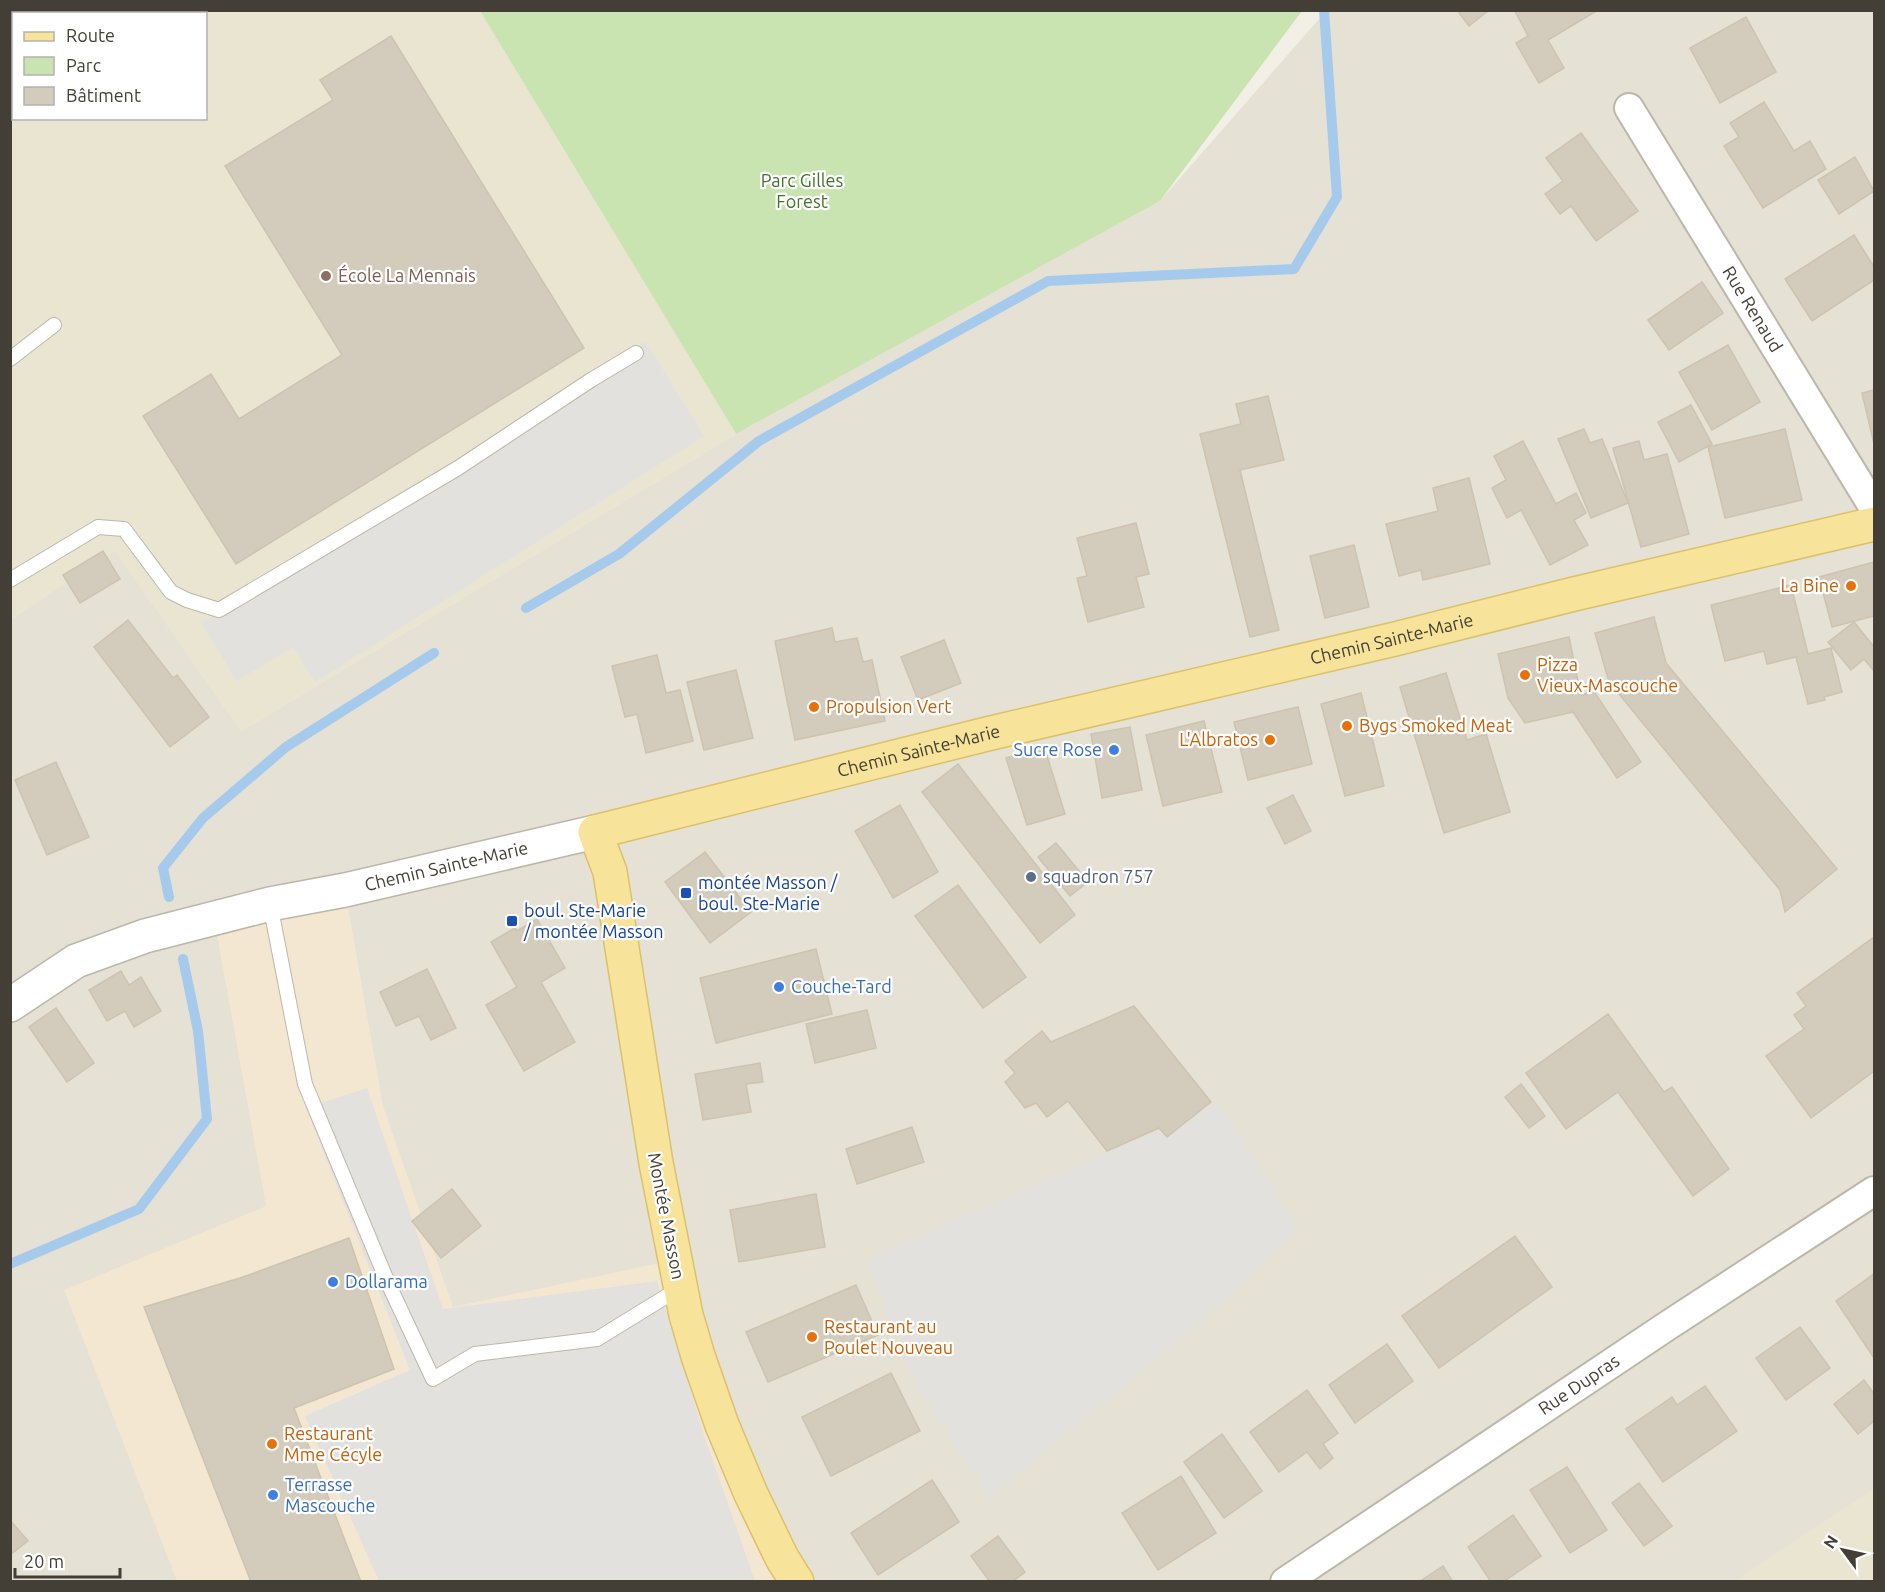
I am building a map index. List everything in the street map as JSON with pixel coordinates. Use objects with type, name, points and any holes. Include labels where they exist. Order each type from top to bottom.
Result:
[{"type":"main road","name":"Chemin Sainte-Marie","points":[[595,832],[991,733],[1875,524]]},
{"type":"main road","name":"Montée Masson","points":[[595,832],[610,872],[656,1163],[680,1288],[698,1356],[722,1425],[751,1494],[782,1558],[797,1581]]},
{"type":"street","name":"Rue Renaud","points":[[1629,108],[1875,508]]},
{"type":"street","name":"Chemin Sainte-Marie","points":[[10,1005],[76,961],[145,936],[270,904],[356,887],[595,832]]},
{"type":"street","name":"Rue Dupras","points":[[1285,1581],[1667,1326],[1875,1191]]},
{"type":"lane","points":[[10,359],[54,325]]},
{"type":"lane","points":[[10,580],[98,527],[124,529],[171,592],[187,600],[219,610],[458,468],[636,353]]},
{"type":"lane","points":[[270,904],[305,1084],[388,1283],[433,1378],[475,1354],[597,1339],[680,1288]]},
{"type":"shaded area","name":"École La Mennais","points":[[67,10],[480,11],[736,434],[241,731],[115,551],[11,619],[10,61],[12,60],[12,120],[207,120],[207,12],[65,12]]},
{"type":"shaded area","points":[[1326,11],[1874,11],[1874,1581],[11,1582],[11,619],[115,550],[241,731],[736,434],[1160,201]]},
{"type":"shaded area","points":[[646,342],[704,436],[315,682],[293,647],[237,681],[201,623]]},
{"type":"shaded area","points":[[345,890],[383,1106],[453,1307],[669,1261],[717,1426],[817,1581],[177,1581],[64,1290],[266,1206],[214,918]]},
{"type":"shaded area","points":[[367,1088],[443,1309],[657,1281],[705,1438],[755,1581],[379,1581],[305,1416],[410,1370],[306,1108]]},
{"type":"shaded area","points":[[1218,1104],[1298,1228],[1196,1326],[989,1497],[912,1376],[868,1259]]},
{"type":"shaded area","points":[[1874,1489],[1874,1581],[1734,1581]]},
{"type":"green space","name":"Parc Gilles Forest","points":[[480,11],[1302,11],[1160,201],[736,434]]},
{"type":"building","points":[[1457,10],[1489,10],[1469,26]]},
{"type":"building","points":[[1598,10],[1548,40],[1564,68],[1539,83],[1516,43],[1528,36],[1515,11]]},
{"type":"building","points":[[1746,17],[1776,72],[1720,103],[1690,48]]},
{"type":"building","points":[[391,36],[584,348],[236,564],[143,416],[211,374],[239,419],[342,355],[225,166],[333,100],[320,80]]},
{"type":"building","points":[[1764,102],[1794,151],[1810,141],[1826,169],[1763,208],[1724,146],[1739,137],[1730,123]]},
{"type":"building","points":[[1581,133],[1638,211],[1596,241],[1571,206],[1560,214],[1545,194],[1563,181],[1546,158]]},
{"type":"building","points":[[1855,157],[1874,191],[1839,214],[1818,180]]},
{"type":"building","points":[[1854,235],[1874,267],[1874,280],[1812,321],[1785,279]]},
{"type":"building","points":[[1702,282],[1723,313],[1669,350],[1648,320]]},
{"type":"building","points":[[1728,345],[1760,402],[1712,430],[1679,372]]},
{"type":"building","points":[[1874,390],[1874,444],[1862,393]]},
{"type":"building","points":[[1268,396],[1284,460],[1240,470],[1279,630],[1250,637],[1200,434],[1241,424],[1236,404]]},
{"type":"building","points":[[1691,405],[1712,444],[1679,462],[1658,422]]},
{"type":"building","points":[[1584,429],[1590,443],[1602,439],[1628,503],[1591,518],[1558,439]]},
{"type":"building","points":[[1785,429],[1802,500],[1725,518],[1708,447]]},
{"type":"building","points":[[1523,441],[1556,504],[1576,493],[1586,513],[1574,520],[1588,545],[1550,565],[1521,510],[1507,518],[1492,488],[1506,480],[1494,456]]},
{"type":"building","points":[[1639,441],[1644,460],[1667,454],[1689,534],[1641,547],[1613,448]]},
{"type":"building","points":[[1469,478],[1490,564],[1423,580],[1421,570],[1399,576],[1386,524],[1438,511],[1433,488]]},
{"type":"building","points":[[1136,523],[1149,574],[1136,577],[1144,607],[1088,622],[1077,578],[1087,576],[1077,538]]},
{"type":"building","points":[[1354,545],[1369,607],[1325,618],[1310,556]]},
{"type":"building","points":[[103,551],[120,579],[80,603],[63,575]]},
{"type":"building","points":[[1874,562],[1874,616],[1832,627],[1819,577]]},
{"type":"building","points":[[1791,585],[1808,654],[1831,648],[1842,692],[1824,697],[1825,700],[1808,704],[1796,657],[1767,664],[1764,651],[1725,661],[1711,605]]},
{"type":"building","points":[[1654,617],[1666,663],[1837,869],[1785,912],[1780,890],[1609,682],[1595,633]]},
{"type":"building","points":[[128,620],[173,678],[177,675],[209,717],[170,747],[94,647]]},
{"type":"building","points":[[1854,622],[1874,647],[1874,671],[1864,659],[1851,670],[1828,642]]},
{"type":"building","points":[[832,628],[835,642],[857,638],[863,662],[872,660],[885,721],[795,740],[775,641]]},
{"type":"building","points":[[1569,637],[1581,696],[1593,690],[1641,762],[1617,778],[1573,712],[1525,723],[1508,698],[1498,654]]},
{"type":"building","points":[[944,640],[961,683],[918,700],[901,657]]},
{"type":"building","points":[[657,655],[666,693],[680,690],[693,741],[646,753],[637,714],[625,717],[612,666]]},
{"type":"building","points":[[736,670],[753,738],[704,750],[687,682]]},
{"type":"building","points":[[1446,673],[1467,740],[1486,734],[1510,812],[1444,833],[1400,687]]},
{"type":"building","points":[[1361,693],[1384,786],[1345,796],[1321,704]]},
{"type":"building","points":[[1298,707],[1312,764],[1248,780],[1234,722]]},
{"type":"building","points":[[1204,721],[1222,792],[1163,806],[1146,735]]},
{"type":"building","points":[[1130,727],[1142,790],[1102,798],[1091,734]]},
{"type":"building","points":[[1044,746],[1065,814],[1027,825],[1006,758]]},
{"type":"building","points":[[56,762],[89,837],[47,855],[15,780]]},
{"type":"building","points":[[958,764],[1075,915],[1040,943],[922,792]]},
{"type":"building","points":[[1293,795],[1311,831],[1285,844],[1267,808]]},
{"type":"building","points":[[900,805],[938,872],[893,898],[855,831]]},
{"type":"building","points":[[1056,843],[1088,882],[1070,896],[1038,857]]},
{"type":"building","points":[[705,852],[751,912],[710,943],[665,882]]},
{"type":"building","points":[[958,885],[1026,977],[983,1008],[915,916]]},
{"type":"building","points":[[537,919],[565,968],[541,982],[575,1042],[524,1071],[486,1005],[517,987],[491,942]]},
{"type":"building","points":[[1874,937],[1874,1071],[1811,1118],[1766,1056],[1804,1029],[1794,1015],[1806,1006],[1797,993]]},
{"type":"building","points":[[816,949],[832,1014],[716,1043],[700,978]]},
{"type":"building","points":[[427,969],[456,1028],[431,1040],[419,1016],[396,1026],[380,992]]},
{"type":"building","points":[[121,971],[129,985],[141,977],[161,1011],[134,1027],[125,1011],[107,1021],[89,990]]},
{"type":"building","points":[[1134,1006],[1211,1102],[1167,1137],[1159,1128],[1107,1151],[1068,1101],[1047,1117],[1036,1103],[1025,1108],[1005,1082],[1015,1073],[1005,1061],[1042,1031],[1051,1042]]},
{"type":"building","points":[[56,1008],[94,1063],[67,1082],[29,1027]]},
{"type":"building","points":[[867,1010],[876,1048],[815,1063],[806,1024]]},
{"type":"building","points":[[1608,1014],[1664,1092],[1672,1087],[1729,1169],[1693,1196],[1618,1092],[1566,1129],[1526,1073]]},
{"type":"building","points":[[760,1063],[763,1082],[746,1084],[751,1112],[703,1120],[695,1074]]},
{"type":"building","points":[[1521,1084],[1545,1116],[1529,1128],[1505,1097]]},
{"type":"building","points":[[912,1127],[924,1162],[857,1184],[846,1149]]},
{"type":"building","points":[[452,1189],[481,1226],[441,1258],[412,1221]]},
{"type":"building","points":[[816,1194],[825,1247],[739,1262],[730,1210]]},
{"type":"building","points":[[1515,1236],[1552,1287],[1439,1368],[1402,1316]]},
{"type":"building","name":"Terrasse Mascouche","points":[[349,1238],[394,1369],[294,1408],[361,1582],[251,1582],[144,1307],[243,1277]]},
{"type":"building","points":[[1874,1274],[1874,1358],[1836,1301]]},
{"type":"building","points":[[856,1285],[878,1335],[768,1382],[746,1332]]},
{"type":"building","points":[[1800,1327],[1830,1368],[1786,1400],[1756,1358]]},
{"type":"building","points":[[1387,1344],[1413,1381],[1355,1423],[1329,1385]]},
{"type":"building","points":[[891,1373],[920,1431],[831,1476],[802,1417]]},
{"type":"building","points":[[1864,1380],[1874,1394],[1874,1421],[1858,1434],[1834,1404]]},
{"type":"building","points":[[1705,1386],[1737,1431],[1663,1482],[1626,1429],[1672,1397],[1677,1405]]},
{"type":"building","points":[[1307,1390],[1338,1433],[1323,1444],[1333,1458],[1320,1469],[1307,1452],[1279,1472],[1250,1432]]},
{"type":"building","points":[[1222,1434],[1262,1491],[1224,1518],[1184,1462]]},
{"type":"building","points":[[1567,1467],[1607,1530],[1570,1553],[1530,1490]]},
{"type":"building","points":[[1181,1476],[1216,1533],[1158,1570],[1122,1513]]},
{"type":"building","points":[[932,1480],[959,1522],[878,1575],[851,1533]]},
{"type":"building","points":[[1639,1483],[1672,1526],[1644,1546],[1612,1503]]},
{"type":"building","points":[[1513,1515],[1541,1556],[1503,1582],[1491,1582],[1468,1547]]},
{"type":"building","points":[[10,1520],[28,1541],[10,1555]]},
{"type":"building","points":[[998,1536],[1025,1572],[1012,1582],[990,1582],[971,1556]]},
{"type":"building","points":[[1443,1566],[1453,1582],[1419,1582]]},
{"type":"waterway","points":[[526,608],[619,554],[759,441],[1048,281],[1294,269],[1337,197],[1324,10]]},
{"type":"waterway","points":[[169,897],[163,868],[203,818],[286,747],[434,653]]},
{"type":"waterway","points":[[10,1264],[139,1209],[207,1119],[198,1031],[183,959]]},
{"type":"place","name":"École La Mennais","points":[[326,276]]},
{"type":"place","name":"La Bine","points":[[1851,586]]},
{"type":"place","name":"Pizza Vieux-Mascouche","points":[[1525,675]]},
{"type":"place","name":"Propulsion Vert","points":[[814,707]]},
{"type":"place","name":"Bygs Smoked Meat","points":[[1347,726]]},
{"type":"place","name":"L'Albratos","points":[[1270,740]]},
{"type":"place","name":"Sucre Rose","points":[[1114,750]]},
{"type":"place","name":"squadron 757","points":[[1031,877]]},
{"type":"place","name":"montée Masson / boul. Ste-Marie","points":[[686,893]]},
{"type":"place","name":"boul. Ste-Marie / montée Masson","points":[[512,921]]},
{"type":"place","name":"Couche-Tard","points":[[779,987]]},
{"type":"place","name":"Dollarama","points":[[333,1282]]},
{"type":"place","name":"Restaurant au Poulet Nouveau","points":[[812,1337]]},
{"type":"place","name":"Restaurant Mme Cécyle","points":[[272,1444]]},
{"type":"place","name":"Terrasse Mascouche","points":[[273,1495]]}]
